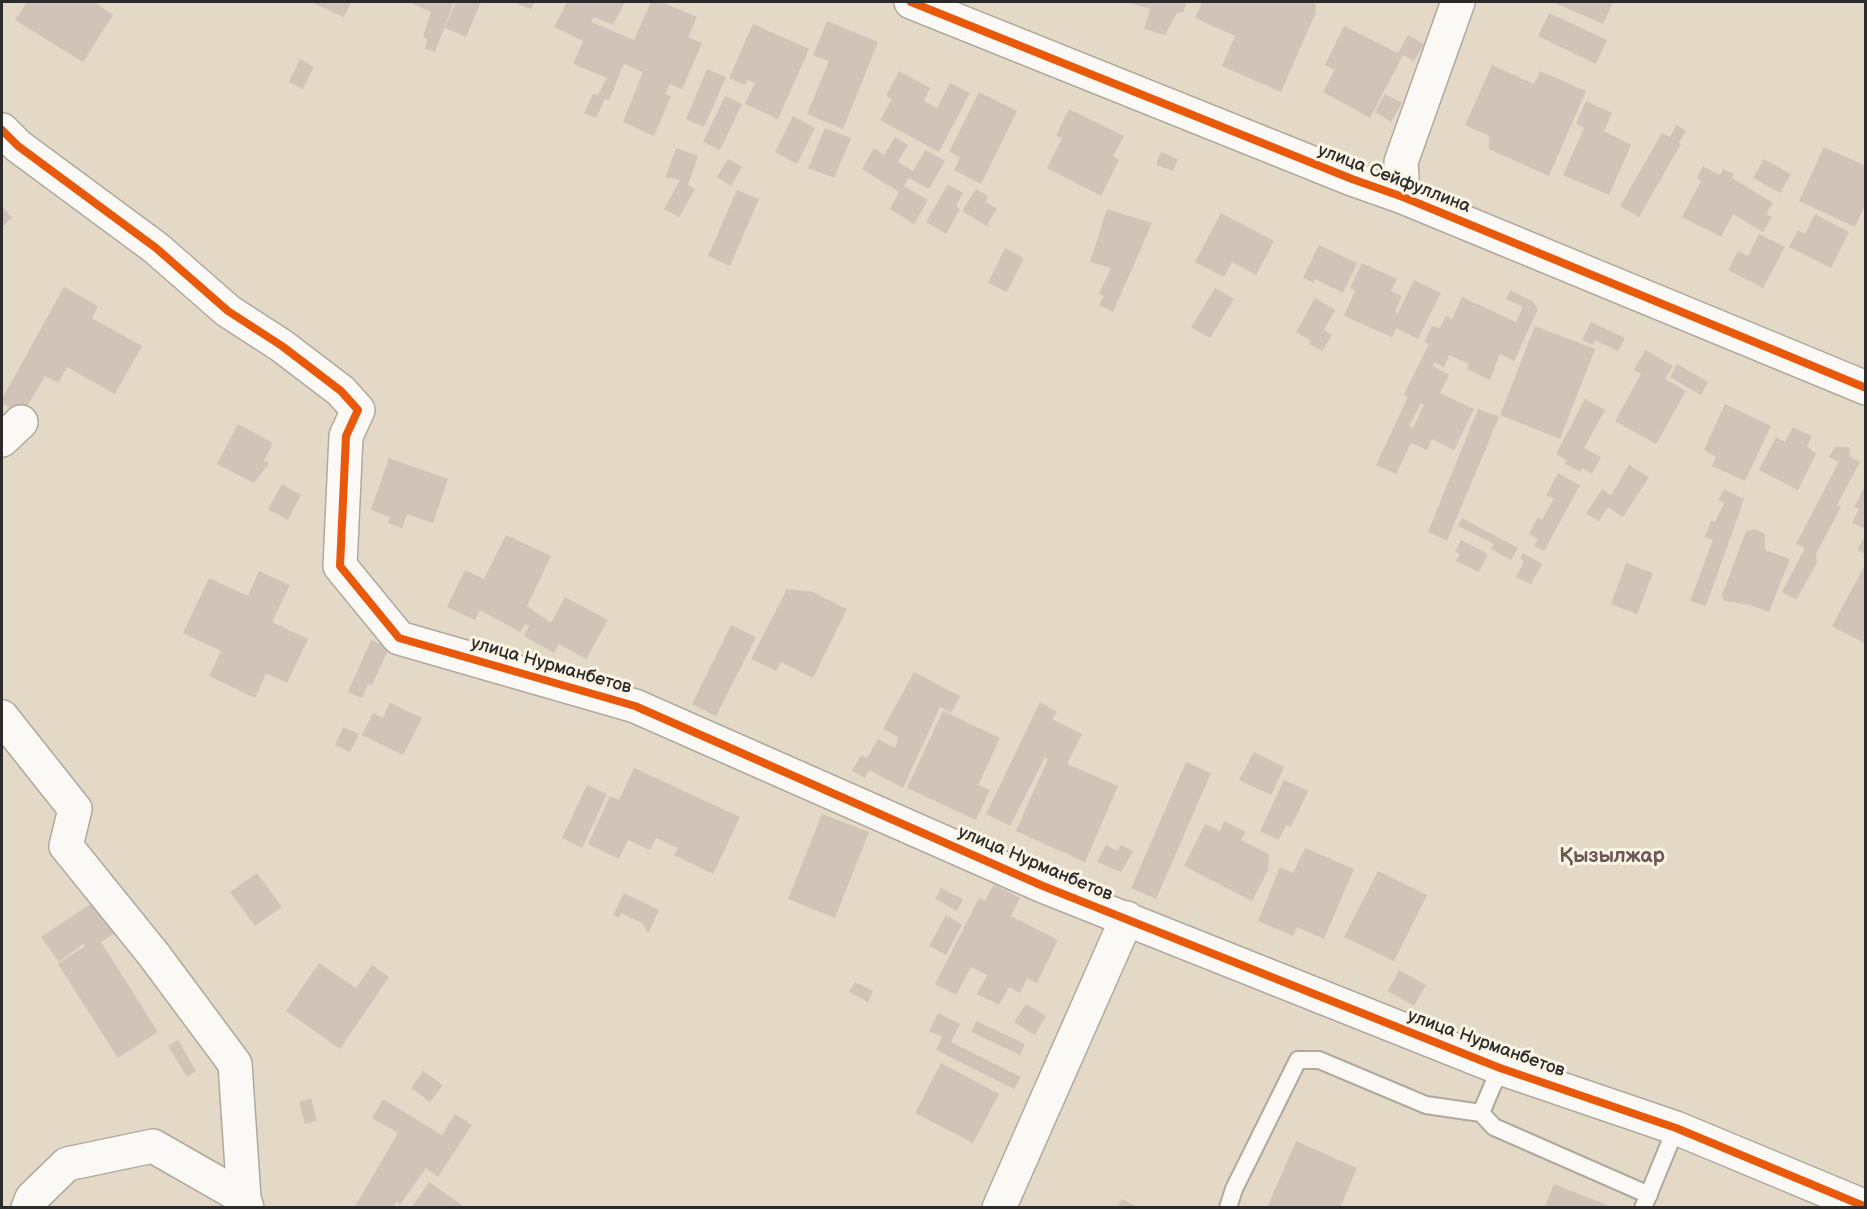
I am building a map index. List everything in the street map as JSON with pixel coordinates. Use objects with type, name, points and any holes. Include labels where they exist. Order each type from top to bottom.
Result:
[{"type":"street","name":"улица Сейфуллина","points":[[911,2],[1352,179],[1403,197],[1866,388]]},
{"type":"street","points":[[1403,197],[1401,162],[1458,2]]},
{"type":"street","name":"улица Нурманбетов","points":[[2,129],[18,146],[156,248],[228,310],[282,346],[341,391],[358,410],[346,436],[340,566],[399,638],[635,706],[1043,886],[1500,1068],[1676,1128],[1866,1207]]},
{"type":"street","points":[[2,717],[75,809],[66,846],[154,956],[235,1064],[246,1203]]},
{"type":"street","points":[[999,1208],[1127,918]]},
{"type":"street","points":[[28,1208],[32,1198],[67,1164],[153,1146],[246,1203]]},
{"type":"lane","points":[[1228,1208],[1234,1189],[1298,1060],[1319,1060],[1426,1105],[1481,1113],[1494,1126],[1646,1201],[1676,1128]]},
{"type":"lane","points":[[1481,1113],[1500,1068]]},
{"type":"building","points":[[27,2],[94,2],[113,15],[83,62],[15,20]]},
{"type":"building","points":[[311,2],[351,2],[344,17]]},
{"type":"building","points":[[409,2],[454,2],[435,52],[425,49],[427,40],[423,36],[431,12]]},
{"type":"building","points":[[456,2],[481,2],[466,37],[445,28]]},
{"type":"building","points":[[513,2],[535,2],[531,9]]},
{"type":"building","points":[[567,2],[625,2],[613,25],[594,17],[591,22],[634,40],[651,2],[661,2],[697,17],[688,37],[702,43],[682,89],[670,84],[665,94],[671,96],[654,136],[623,122],[643,72],[624,64],[609,100],[605,99],[596,118],[584,113],[593,94],[598,95],[607,78],[573,64],[583,41],[554,27]]},
{"type":"building","points":[[1127,2],[1187,2],[1183,12],[1177,13],[1165,35],[1144,29],[1150,9]]},
{"type":"building","points":[[1202,2],[1315,2],[1316,12],[1281,92],[1222,66],[1235,36],[1195,18]]},
{"type":"building","points":[[1553,2],[1613,2],[1603,24]]},
{"type":"building","points":[[1549,13],[1607,40],[1596,64],[1538,36]]},
{"type":"building","points":[[827,21],[878,42],[843,129],[807,114],[829,61],[813,55]]},
{"type":"building","points":[[753,24],[809,49],[778,119],[745,104],[755,83],[747,80],[745,85],[729,78]]},
{"type":"building","points":[[1344,26],[1398,53],[1408,35],[1424,44],[1414,61],[1403,55],[1370,118],[1323,92],[1335,70],[1325,65]]},
{"type":"building","points":[[300,59],[314,67],[303,89],[289,82]]},
{"type":"building","points":[[1492,65],[1534,84],[1540,71],[1586,91],[1549,176],[1489,149],[1489,136],[1465,125]]},
{"type":"building","points":[[707,69],[726,77],[704,127],[686,119]]},
{"type":"building","points":[[899,71],[930,88],[924,101],[937,108],[950,83],[970,93],[939,152],[880,120],[892,99],[886,96]]},
{"type":"building","points":[[979,92],[1017,111],[981,184],[954,170],[960,157],[949,152]]},
{"type":"building","points":[[1385,94],[1402,103],[1391,122],[1375,112]]},
{"type":"building","points":[[725,96],[742,104],[720,150],[703,142]]},
{"type":"building","points":[[1586,101],[1612,113],[1604,131],[1631,145],[1609,195],[1563,175],[1584,128],[1576,124]]},
{"type":"building","points":[[1069,109],[1124,136],[1113,156],[1119,160],[1101,196],[1047,168],[1062,138],[1056,135]]},
{"type":"building","points":[[793,116],[815,128],[797,164],[775,152]]},
{"type":"building","points":[[1676,125],[1686,131],[1679,142],[1681,144],[1639,217],[1620,206],[1662,133],[1670,137]]},
{"type":"building","points":[[825,128],[851,138],[834,178],[808,168]]},
{"type":"building","points":[[895,137],[908,145],[898,162],[913,171],[925,150],[945,161],[929,189],[909,178],[904,186],[928,200],[914,224],[890,209],[899,192],[862,169],[874,148],[884,155]]},
{"type":"building","points":[[1824,147],[1866,166],[1866,203],[1855,227],[1799,201]]},
{"type":"building","points":[[676,148],[698,156],[688,185],[695,189],[679,217],[664,209],[680,180],[666,177]]},
{"type":"building","points":[[1161,152],[1178,159],[1173,171],[1156,165]]},
{"type":"building","points":[[728,159],[742,167],[731,186],[717,177]]},
{"type":"building","points":[[1764,159],[1791,174],[1780,193],[1753,178]]},
{"type":"building","points":[[1703,166],[1720,175],[1723,169],[1734,174],[1732,178],[1773,203],[1766,214],[1772,217],[1763,232],[1733,214],[1721,237],[1682,217],[1701,181],[1697,178]]},
{"type":"building","points":[[948,184],[963,193],[956,206],[960,209],[946,234],[926,222]]},
{"type":"building","points":[[976,189],[988,196],[985,202],[997,208],[987,226],[962,211]]},
{"type":"building","points":[[737,190],[759,199],[730,266],[708,256]]},
{"type":"building","points":[[2,206],[12,218],[2,227]]},
{"type":"building","points":[[1107,209],[1152,223],[1113,312],[1099,305],[1104,296],[1099,294],[1111,268],[1090,262]]},
{"type":"building","points":[[1221,213],[1274,241],[1256,275],[1232,262],[1224,277],[1195,262]]},
{"type":"building","points":[[1815,214],[1849,232],[1831,268],[1789,247],[1798,230],[1805,234]]},
{"type":"building","points":[[1759,234],[1785,247],[1763,288],[1728,270],[1738,251],[1748,256]]},
{"type":"building","points":[[1319,245],[1357,263],[1343,293],[1315,279],[1313,283],[1303,278]]},
{"type":"building","points":[[1005,248],[1024,258],[1007,292],[988,283]]},
{"type":"building","points":[[1362,263],[1397,279],[1391,291],[1402,296],[1395,312],[1398,313],[1414,280],[1441,293],[1418,339],[1396,328],[1392,337],[1344,316],[1355,291],[1350,288]]},
{"type":"building","points":[[64,287],[98,306],[92,318],[142,346],[115,394],[67,367],[58,383],[45,376],[22,415],[2,403],[2,399]]},
{"type":"building","points":[[1215,288],[1234,299],[1210,338],[1191,327]]},
{"type":"building","points":[[1510,290],[1532,301],[1538,309],[1514,361],[1500,354],[1490,380],[1467,369],[1469,364],[1449,355],[1444,367],[1434,362],[1433,366],[1449,375],[1440,393],[1474,409],[1454,450],[1432,439],[1427,450],[1411,443],[1396,474],[1376,465],[1408,397],[1404,394],[1429,344],[1424,342],[1432,326],[1440,328],[1446,316],[1452,319],[1462,297],[1516,322],[1523,307],[1506,299]],"holes":[[[1421,403],[1424,405],[1413,428],[1409,426]]]},
{"type":"building","points":[[1315,298],[1335,310],[1324,330],[1332,335],[1322,351],[1309,344],[1311,341],[1296,332]]},
{"type":"building","points":[[1591,322],[1625,338],[1618,351],[1595,340],[1593,345],[1582,340]]},
{"type":"building","points":[[1535,326],[1595,349],[1560,439],[1500,415]]},
{"type":"building","points":[[1645,350],[1673,366],[1665,379],[1686,391],[1656,444],[1615,421],[1641,374],[1634,370]]},
{"type":"building","points":[[1677,364],[1708,382],[1701,395],[1670,377]]},
{"type":"building","points":[[1585,399],[1605,410],[1584,448],[1601,457],[1592,474],[1582,468],[1580,472],[1565,464],[1567,460],[1556,454]]},
{"type":"building","points":[[1725,404],[1771,426],[1745,481],[1712,466],[1716,457],[1704,450]]},
{"type":"building","points":[[1478,409],[1499,417],[1447,541],[1428,532]]},
{"type":"building","points":[[238,424],[273,443],[264,461],[269,463],[254,483],[217,464]]},
{"type":"building","points":[[1793,427],[1812,436],[1807,446],[1816,454],[1798,490],[1759,470],[1776,437],[1785,442]]},
{"type":"building","points":[[1835,447],[1850,447],[1849,456],[1860,462],[1837,505],[1841,507],[1816,554],[1817,563],[1796,600],[1782,592],[1805,548],[1796,544],[1839,462],[1829,457]]},
{"type":"building","points":[[389,458],[448,479],[433,523],[407,514],[402,528],[388,523],[390,517],[371,510]]},
{"type":"building","points":[[1629,465],[1649,477],[1623,517],[1608,507],[1599,521],[1586,514],[1602,489],[1611,495]]},
{"type":"building","points":[[1558,473],[1580,485],[1544,551],[1534,546],[1538,539],[1529,534],[1538,517],[1542,520],[1554,498],[1546,496]]},
{"type":"building","points":[[282,484],[301,495],[288,520],[268,509]]},
{"type":"building","points":[[1866,484],[1866,529],[1852,523],[1859,509],[1854,507]]},
{"type":"building","points":[[1724,489],[1744,499],[1706,606],[1690,601],[1713,540],[1705,537],[1711,521],[1715,522],[1724,503],[1718,500]]},
{"type":"building","points":[[1462,518],[1518,548],[1511,560],[1491,549],[1494,544],[1458,526]]},
{"type":"building","points":[[1756,529],[1765,534],[1765,550],[1790,559],[1769,612],[1750,605],[1724,601],[1722,595],[1746,531]]},
{"type":"building","points":[[1866,534],[1866,554],[1857,550]]},
{"type":"building","points":[[506,535],[551,556],[527,606],[551,623],[565,597],[608,620],[586,659],[559,644],[554,653],[524,636],[529,626],[525,624],[520,632],[480,610],[475,620],[447,607],[465,570],[484,579]]},
{"type":"building","points":[[1461,540],[1488,554],[1479,572],[1456,561],[1460,554],[1455,552]]},
{"type":"building","points":[[1523,553],[1542,564],[1531,584],[1516,577],[1524,561],[1520,558]]},
{"type":"building","points":[[1626,563],[1653,573],[1637,614],[1611,604]]},
{"type":"building","points":[[1864,567],[1866,568],[1866,644],[1832,626]]},
{"type":"building","points":[[259,571],[290,585],[272,622],[308,639],[287,683],[266,673],[255,698],[209,676],[221,651],[183,633],[209,578],[248,596]]},
{"type":"building","points":[[787,589],[813,592],[847,609],[813,678],[781,662],[776,671],[751,659]]},
{"type":"building","points":[[731,625],[756,637],[716,716],[692,704]]},
{"type":"building","points":[[371,640],[389,648],[372,685],[368,684],[362,698],[348,692]]},
{"type":"building","points":[[914,672],[960,696],[951,713],[940,707],[903,788],[869,770],[865,778],[852,771],[861,755],[867,758],[878,739],[895,748],[898,737],[883,729]]},
{"type":"building","points":[[1040,702],[1057,712],[1052,719],[1082,734],[1067,764],[1118,786],[1085,862],[1016,831],[1048,759],[1045,757],[1010,826],[986,814]]},
{"type":"building","points":[[390,703],[422,718],[403,755],[362,735],[373,713],[383,718]]},
{"type":"building","points":[[943,711],[1000,738],[978,785],[990,790],[976,820],[907,788]]},
{"type":"building","points":[[343,727],[359,734],[350,752],[335,745]]},
{"type":"building","points":[[1254,752],[1284,767],[1271,795],[1239,780]]},
{"type":"building","points":[[1186,762],[1211,773],[1156,899],[1131,888]]},
{"type":"building","points":[[634,768],[740,817],[713,874],[674,855],[678,848],[656,838],[650,850],[628,840],[619,859],[588,844],[610,796],[619,800]]},
{"type":"building","points":[[1284,780],[1308,791],[1291,827],[1286,825],[1279,840],[1260,831]]},
{"type":"building","points":[[587,785],[607,794],[582,848],[562,838]]},
{"type":"building","points":[[822,814],[869,832],[835,918],[788,899]]},
{"type":"building","points":[[1224,821],[1246,832],[1241,840],[1269,854],[1268,870],[1252,901],[1184,866],[1205,824],[1220,831]]},
{"type":"building","points":[[1106,845],[1117,851],[1121,845],[1133,851],[1121,872],[1097,862]]},
{"type":"building","points":[[1305,848],[1354,869],[1324,939],[1297,927],[1293,936],[1258,921],[1280,867],[1293,873]]},
{"type":"building","points":[[1378,871],[1427,895],[1394,961],[1344,937]]},
{"type":"building","points":[[257,873],[282,907],[255,926],[230,892]]},
{"type":"building","points":[[994,884],[1020,898],[1011,916],[1058,940],[1037,983],[1027,978],[1020,993],[1009,987],[999,1005],[977,994],[987,975],[971,967],[956,995],[935,984],[979,898],[985,901]]},
{"type":"building","points":[[941,888],[963,899],[957,911],[935,899]]},
{"type":"building","points":[[624,893],[659,910],[648,933],[642,923],[621,913],[619,918],[613,915]]},
{"type":"building","points":[[95,901],[115,933],[101,942],[158,1032],[118,1058],[58,964],[85,946],[83,944],[59,962],[41,937]]},
{"type":"building","points":[[946,915],[962,925],[946,955],[929,946]]},
{"type":"building","points":[[319,963],[356,988],[372,965],[389,977],[340,1049],[286,1011]]},
{"type":"building","points":[[1399,970],[1426,985],[1414,1006],[1388,991]]},
{"type":"building","points":[[855,982],[873,991],[868,1002],[849,992]]},
{"type":"building","points":[[1026,1004],[1046,1016],[1035,1035],[1014,1022]]},
{"type":"building","points":[[938,1013],[960,1024],[951,1042],[1021,1077],[1014,1089],[936,1050],[942,1037],[929,1031]]},
{"type":"building","points":[[976,1021],[1025,1044],[1020,1055],[971,1032]]},
{"type":"building","points":[[178,1040],[196,1071],[187,1077],[168,1046]]},
{"type":"building","points":[[941,1063],[999,1094],[973,1143],[915,1113]]},
{"type":"building","points":[[423,1071],[443,1085],[430,1102],[411,1088]]},
{"type":"building","points":[[311,1098],[317,1121],[305,1124],[299,1102]]},
{"type":"building","points":[[383,1099],[442,1135],[455,1114],[472,1125],[438,1177],[426,1168],[400,1205],[397,1201],[393,1208],[354,1208],[398,1133],[372,1118]]},
{"type":"building","points":[[1296,1141],[1357,1168],[1340,1208],[1267,1208]]},
{"type":"building","points":[[429,1182],[463,1206],[464,1208],[411,1208]]},
{"type":"building","points":[[1554,1184],[1612,1207],[1612,1208],[1544,1208]]},
{"type":"building","points":[[1122,1199],[1135,1206],[1134,1208],[1117,1208]]},
{"type":"cycle path","points":[[911,2],[1352,179],[1403,197],[1866,388]]},
{"type":"cycle path","points":[[2,130],[18,146],[156,248],[228,311],[282,346],[341,391],[358,410],[346,436],[340,566],[399,638],[635,706],[1043,886],[1500,1068],[1676,1128],[1866,1207]]},
{"type":"district","name":"Қызылжар","points":[[1612,857]]}]
